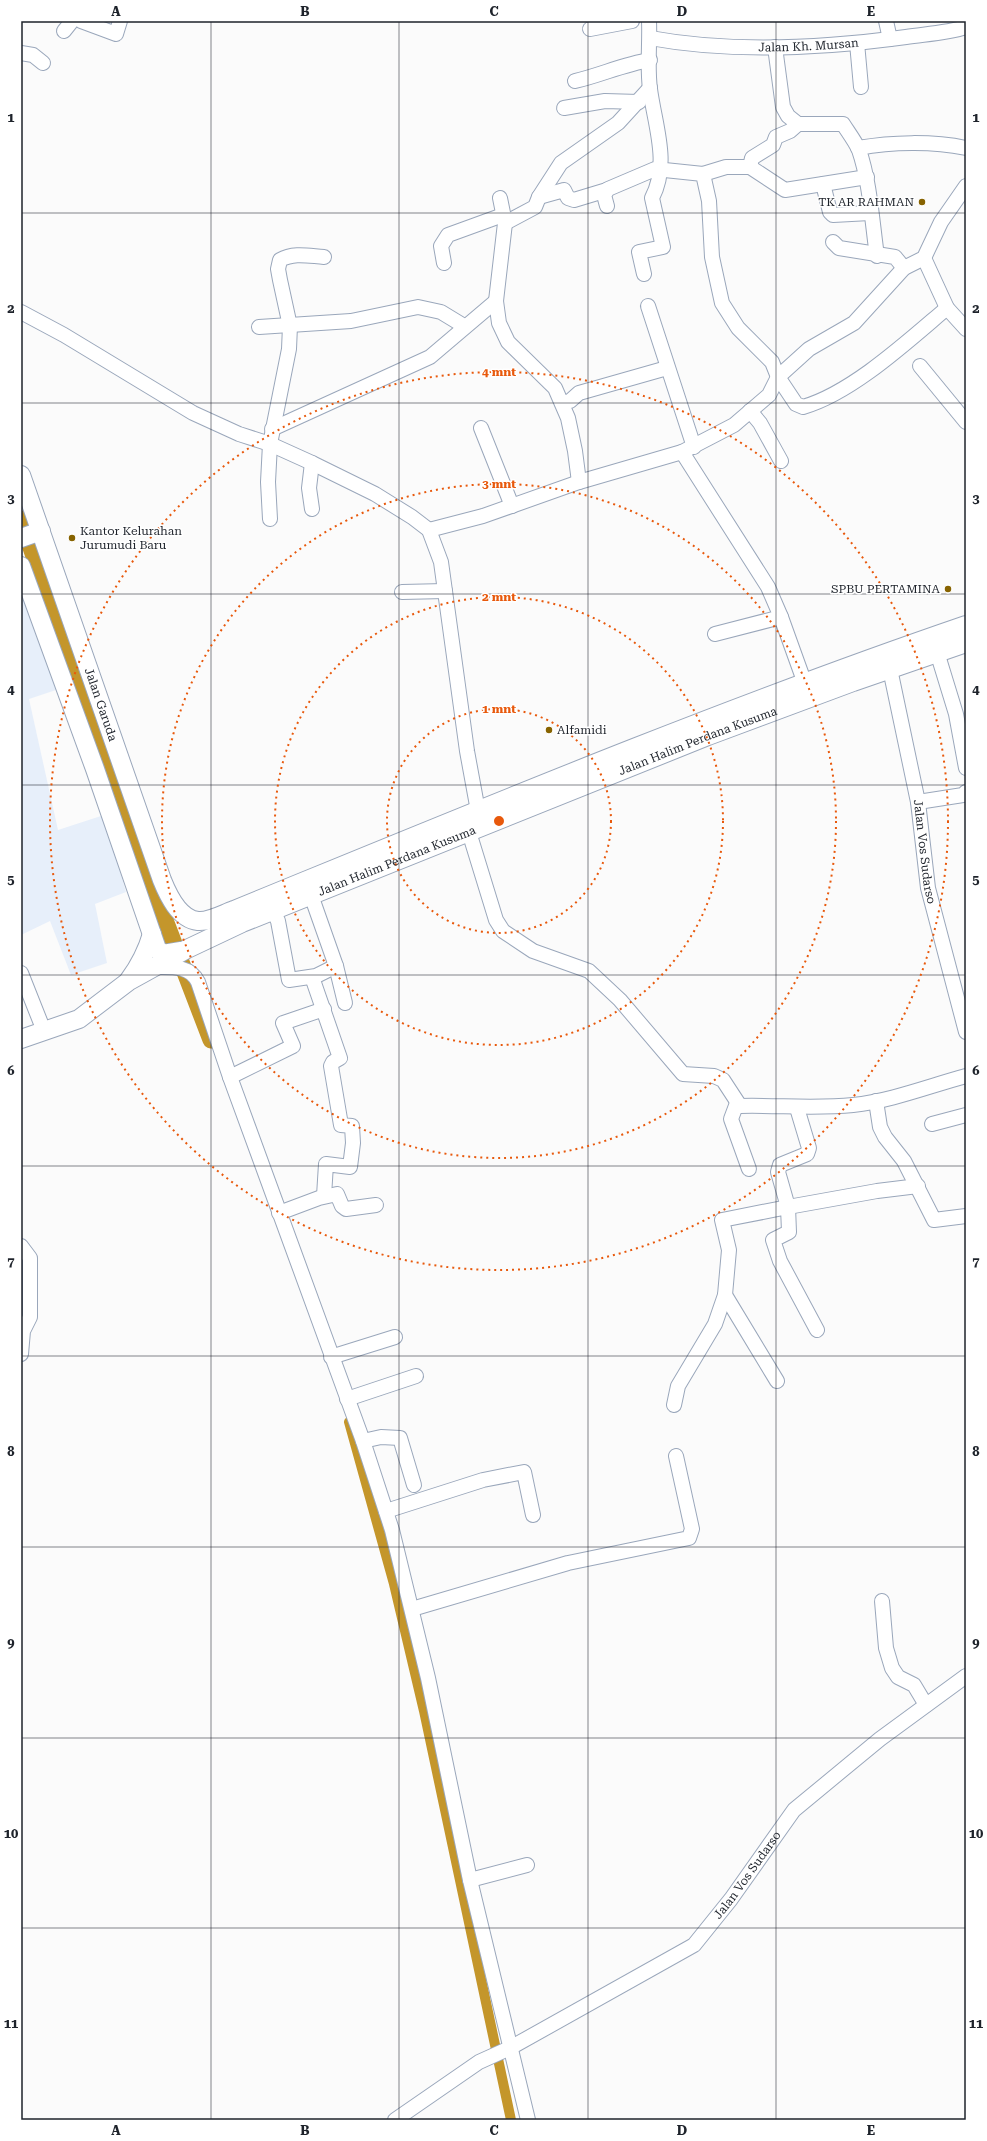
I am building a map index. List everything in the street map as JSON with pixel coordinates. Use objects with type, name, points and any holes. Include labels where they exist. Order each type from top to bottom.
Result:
[{"type":"main road","name":"Jalan Garuda","points":[[21,475],[33,534],[162,880],[168,893],[180,911],[197,921]]},
{"type":"main road","points":[[21,566],[95,769],[157,949],[163,954],[181,957]]},
{"type":"main road","name":"Jalan Halim Perdana Kusuma","points":[[21,1039],[80,1019],[129,980],[155,967],[181,957],[220,933],[273,910],[469,832],[586,776],[655,740],[804,681],[966,625]]},
{"type":"main road","name":"Jalan Halim Perdana Kusuma","points":[[197,921],[206,921],[478,811],[586,776],[662,756],[708,736],[937,652],[966,643]]},
{"type":"main road","points":[[655,740],[662,756]]},
{"type":"main road","points":[[129,980],[142,961],[152,934]]},
{"type":"street","points":[[81,21],[116,34],[120,21]]},
{"type":"street","points":[[590,29],[632,21]]},
{"type":"street","points":[[644,274],[639,252],[663,247],[652,198],[658,186],[661,168],[656,117],[650,88],[649,21]]},
{"type":"street","points":[[886,21],[890,39]]},
{"type":"street","name":"Jalan Kh. Mursan","points":[[650,38],[675,43],[775,47],[856,43],[966,28]]},
{"type":"street","points":[[856,43],[862,87]]},
{"type":"street","points":[[775,47],[783,106],[788,116],[798,124],[843,124],[858,148],[867,177],[870,213],[877,256]]},
{"type":"street","points":[[21,53],[33,55],[44,63]]},
{"type":"street","points":[[576,81],[603,74],[629,64],[650,60]]},
{"type":"street","points":[[444,263],[441,246],[448,235],[529,212],[535,207],[539,197],[561,162],[618,123],[639,102],[650,88]]},
{"type":"street","points":[[564,108],[605,101],[639,102]]},
{"type":"street","points":[[750,167],[752,158],[773,145],[776,136],[790,131],[798,124]]},
{"type":"street","points":[[858,148],[875,145],[933,144],[966,148]]},
{"type":"street","points":[[539,197],[564,190],[568,198],[574,200],[607,190],[617,184],[661,168],[703,174],[726,167],[750,167],[785,190],[867,177]]},
{"type":"street","points":[[703,174],[709,201],[712,257],[722,303],[738,328],[772,362],[778,377],[796,404],[803,407],[810,405],[854,382],[898,349],[947,308]]},
{"type":"street","points":[[823,184],[830,212],[833,215],[870,213]]},
{"type":"street","points":[[429,530],[482,516],[579,482],[688,450],[734,425],[769,395],[778,377],[809,349],[854,323],[904,268],[924,258],[941,222],[966,186]]},
{"type":"street","points":[[607,190],[604,196],[607,206]]},
{"type":"street","points":[[500,198],[504,219],[496,301],[499,323],[508,342],[555,388],[562,403],[571,431],[579,482]]},
{"type":"street","points":[[833,242],[839,248],[877,256],[895,257],[904,268]]},
{"type":"street","points":[[270,519],[268,482],[270,444],[289,349],[290,326],[278,269],[280,260],[287,256],[297,254],[324,257]]},
{"type":"street","points":[[924,258],[947,308],[966,329]]},
{"type":"street","points":[[272,429],[430,357],[464,326],[496,301]]},
{"type":"street","points":[[259,327],[351,322],[418,306],[441,312],[464,326]]},
{"type":"street","points":[[648,306],[668,368],[688,450],[764,581],[781,617],[804,681]]},
{"type":"street","points":[[21,312],[64,335],[193,413],[239,434],[270,444],[376,494],[412,517],[429,530],[440,562],[445,590],[467,751],[478,811]]},
{"type":"street","points":[[920,366],[966,422]]},
{"type":"street","points":[[562,403],[570,401],[579,393],[668,368]]},
{"type":"street","points":[[750,411],[760,423],[781,461]]},
{"type":"street","points":[[482,428],[512,506]]},
{"type":"street","points":[[312,463],[309,488],[312,509]]},
{"type":"street","points":[[402,592],[445,590]]},
{"type":"street","points":[[715,634],[781,617]]},
{"type":"street","points":[[937,652],[956,714],[966,768]]},
{"type":"street","name":"Jalan Vos Sudarso","points":[[890,669],[918,802],[928,888],[966,1032]]},
{"type":"street","points":[[918,802],[962,795],[966,792]]},
{"type":"street","points":[[469,832],[496,920],[503,931],[533,951],[589,971],[620,1000],[683,1074],[714,1076],[723,1080],[740,1106],[764,1105],[798,1108],[835,1106],[876,1101],[966,1076]]},
{"type":"street","points":[[311,895],[336,966],[345,1003]]},
{"type":"street","points":[[273,910],[278,921],[289,980],[312,977],[336,966]]},
{"type":"street","points":[[181,957],[198,982],[230,1077],[279,1213],[307,1277],[331,1357],[363,1442],[386,1512],[412,1609],[457,1811],[470,1880],[507,2049],[528,2120]]},
{"type":"street","points":[[21,973],[26,1000],[44,1032]]},
{"type":"street","points":[[312,977],[340,1058],[333,1062],[331,1066],[341,1126],[352,1126],[353,1143],[350,1166],[326,1164],[324,1196]]},
{"type":"street","points":[[230,1077],[293,1046],[283,1023],[324,1009]]},
{"type":"street","points":[[876,1101],[880,1127],[884,1137],[904,1161],[934,1220],[966,1216]]},
{"type":"street","points":[[737,1102],[731,1119],[749,1169]]},
{"type":"street","points":[[798,1108],[809,1148],[807,1154],[780,1165],[778,1172],[788,1207],[789,1232],[773,1240],[780,1262],[817,1330]]},
{"type":"street","points":[[932,1124],[966,1115]]},
{"type":"street","points":[[674,1404],[678,1386],[715,1324],[725,1295],[728,1250],[722,1220],[877,1191],[918,1186]]},
{"type":"street","points":[[279,1213],[324,1196],[337,1194],[342,1206],[346,1209],[376,1205]]},
{"type":"street","points":[[21,1246],[30,1258],[30,1317],[23,1331],[21,1354]]},
{"type":"street","points":[[725,1295],[777,1381]]},
{"type":"street","points":[[331,1357],[394,1337]]},
{"type":"street","points":[[347,1399],[416,1376]]},
{"type":"street","points":[[363,1442],[381,1438],[400,1438],[414,1485]]},
{"type":"street","points":[[412,1609],[568,1562],[689,1538],[692,1529],[676,1456]]},
{"type":"street","points":[[386,1512],[483,1480],[524,1472],[533,1515]]},
{"type":"street","points":[[882,1601],[886,1648],[892,1668],[898,1677],[914,1685],[926,1705]]},
{"type":"street","name":"Jalan Vos Sudarso","points":[[395,2120],[479,2062],[507,2049],[694,1945],[730,1899],[794,1810],[869,1748],[966,1676]]},
{"type":"street","points":[[470,1880],[527,1865]]},
{"type":"shaded area","points":[[21,586],[59,689],[29,699],[58,830],[104,815],[126,892],[95,904],[107,963],[71,975],[50,921],[21,935]]},
{"type":"waterway","points":[[21,519],[119,800],[211,1040]]},
{"type":"waterway","points":[[349,1422],[394,1584],[424,1711],[511,2120]]},
{"type":"place","name":"TK AR RAHMAN","points":[[922,202]]},
{"type":"place","name":"Kantor Kelurahan Jurumudi Baru","points":[[72,538]]},
{"type":"place","name":"SPBU PERTAMINA","points":[[948,589]]},
{"type":"place","name":"Alfamidi","points":[[549,730]]}]
